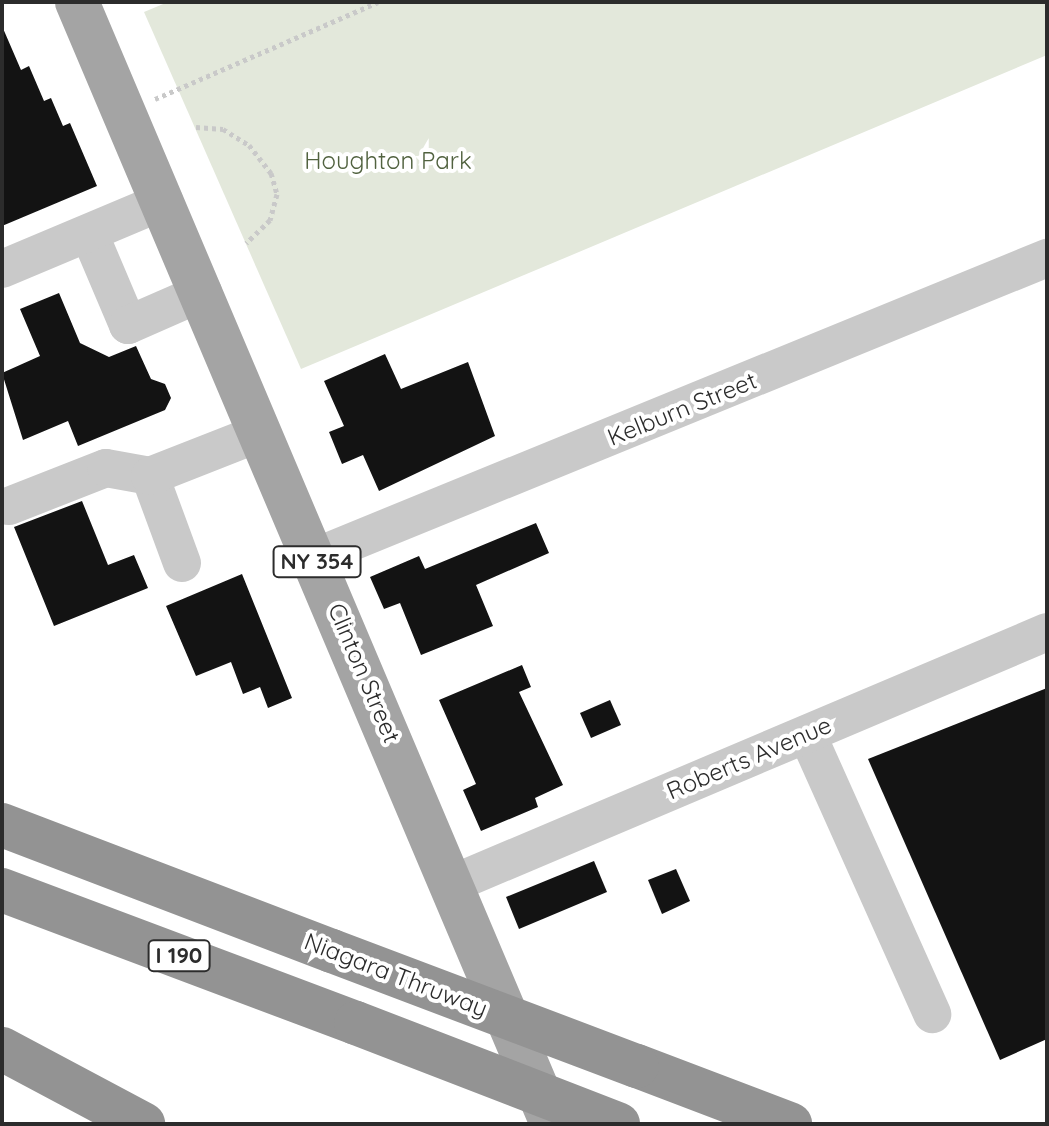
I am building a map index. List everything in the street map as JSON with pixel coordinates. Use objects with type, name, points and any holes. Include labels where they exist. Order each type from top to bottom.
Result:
[{"type":"highway","name":"Niagara Thruway","points":[[2,825],[790,1124]]},
{"type":"highway","name":"I 190","points":[[2,890],[618,1124]]},
{"type":"highway","points":[[2,1049],[143,1124]]},
{"type":"main road","name":"Clinton Street","points":[[77,2],[203,292],[552,1124]]},
{"type":"street","points":[[2,269],[164,201]]},
{"type":"street","points":[[89,233],[128,325],[203,292]]},
{"type":"street","name":"Kelburn Street","points":[[315,557],[1047,258]]},
{"type":"street","points":[[9,506],[106,468],[150,476],[262,432]]},
{"type":"street","points":[[150,476],[182,563]]},
{"type":"street","name":"Roberts Avenue","points":[[452,884],[1047,632]]},
{"type":"street","points":[[807,734],[932,1014]]},
{"type":"path","points":[[125,112],[378,2]]},
{"type":"path","points":[[196,127],[223,129],[249,145],[271,173],[277,194],[270,220],[246,243]]},
{"type":"green space","name":"Houghton Park","points":[[168,2],[1047,2],[1047,55],[301,369],[144,12]]},
{"type":"building","points":[[2,26],[21,70],[29,66],[44,101],[51,98],[63,126],[70,123],[97,186],[2,226]]},
{"type":"building","points":[[59,293],[80,343],[109,357],[136,346],[151,379],[165,384],[171,398],[165,410],[78,446],[68,421],[23,440],[2,373],[40,356],[20,309]]},
{"type":"building","points":[[385,354],[401,389],[468,362],[495,436],[379,491],[363,455],[342,464],[329,432],[344,426],[324,381]]},
{"type":"building","points":[[82,501],[108,565],[134,555],[148,588],[54,626],[14,527]]},
{"type":"building","points":[[536,523],[549,553],[476,585],[493,626],[421,655],[400,603],[384,609],[370,577],[419,556],[425,569]]},
{"type":"building","points":[[242,574],[292,698],[268,708],[260,687],[243,694],[231,662],[196,676],[166,606]]},
{"type":"building","points":[[522,665],[531,687],[519,692],[563,785],[535,798],[538,807],[481,831],[463,790],[476,784],[439,700]]},
{"type":"building","points":[[1047,688],[1047,1039],[1000,1060],[868,759]]},
{"type":"building","points":[[610,700],[621,725],[591,738],[580,713]]},
{"type":"building","points":[[594,861],[607,892],[519,929],[506,897]]},
{"type":"building","points":[[676,869],[690,901],[662,914],[648,880]]}]
